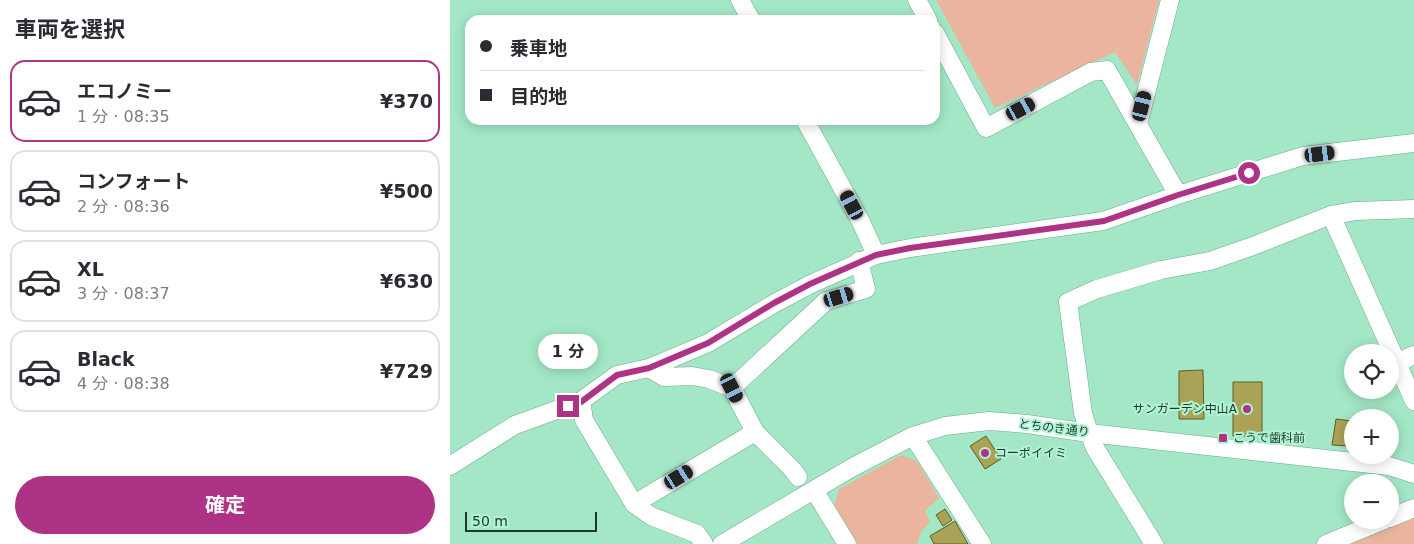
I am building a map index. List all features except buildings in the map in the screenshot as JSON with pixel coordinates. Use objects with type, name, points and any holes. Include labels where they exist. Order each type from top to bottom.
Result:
[{"type":"street","points":[[740,0],[748,15]]},
{"type":"street","points":[[917,0],[925,15]]},
{"type":"street","points":[[1138,124],[1170,0]]},
{"type":"street","points":[[940,42],[986,128],[1090,72],[1107,70],[1178,195]]},
{"type":"street","points":[[809,125],[861,222],[876,255]]},
{"type":"street","points":[[450,466],[515,425],[581,402],[617,375],[649,368],[708,343],[774,303],[810,284],[876,255],[910,248],[1104,221],[1178,195],[1303,156],[1414,144]]},
{"type":"street","points":[[1154,544],[1095,448],[1089,433],[1083,412],[1068,302],[1097,289],[1161,270],[1210,261],[1331,215],[1356,211],[1414,209]]},
{"type":"street","points":[[1331,215],[1389,344]]},
{"type":"street","points":[[732,388],[826,301],[866,289],[859,262]]},
{"type":"street","points":[[1399,362],[1414,354]]},
{"type":"street","points":[[1399,367],[1414,400]]},
{"type":"street","points":[[649,368],[664,377],[692,376],[709,378],[732,388],[754,432],[798,477]]},
{"type":"street","points":[[581,402],[584,420],[634,504],[651,516],[697,534],[704,544]]},
{"type":"street","name":"とちのき通り","points":[[722,544],[853,467],[913,436],[945,426],[989,421],[1389,466],[1414,474]]},
{"type":"street","points":[[634,504],[754,432]]},
{"type":"street","points":[[913,436],[982,544]]},
{"type":"street","points":[[814,490],[847,544]]},
{"type":"street","points":[[1399,514],[1414,508]]},
{"type":"street","points":[[1326,544],[1362,529]]},
{"type":"shaded area","points":[[936,0],[1159,0],[1137,85],[1115,52],[995,108]]},
{"type":"shaded area","points":[[901,455],[917,461],[939,498],[925,511],[930,522],[921,532],[917,544],[858,544],[834,505],[839,489]]},
{"type":"shaded area","points":[[1414,514],[1414,544],[1337,544],[1376,529],[1399,529],[1399,520]]},
{"type":"place","name":"サンガーデン中山A","points":[[1247,409]]},
{"type":"place","name":"こうで歯科前","points":[[1223,438]]},
{"type":"place","name":"コーポイイミ","points":[[985,453]]},
{"type":"route","points":[[568,406],[581,402],[617,375],[649,368],[708,343],[774,303],[810,284],[876,255],[910,248],[1104,221],[1249,173]]}]
